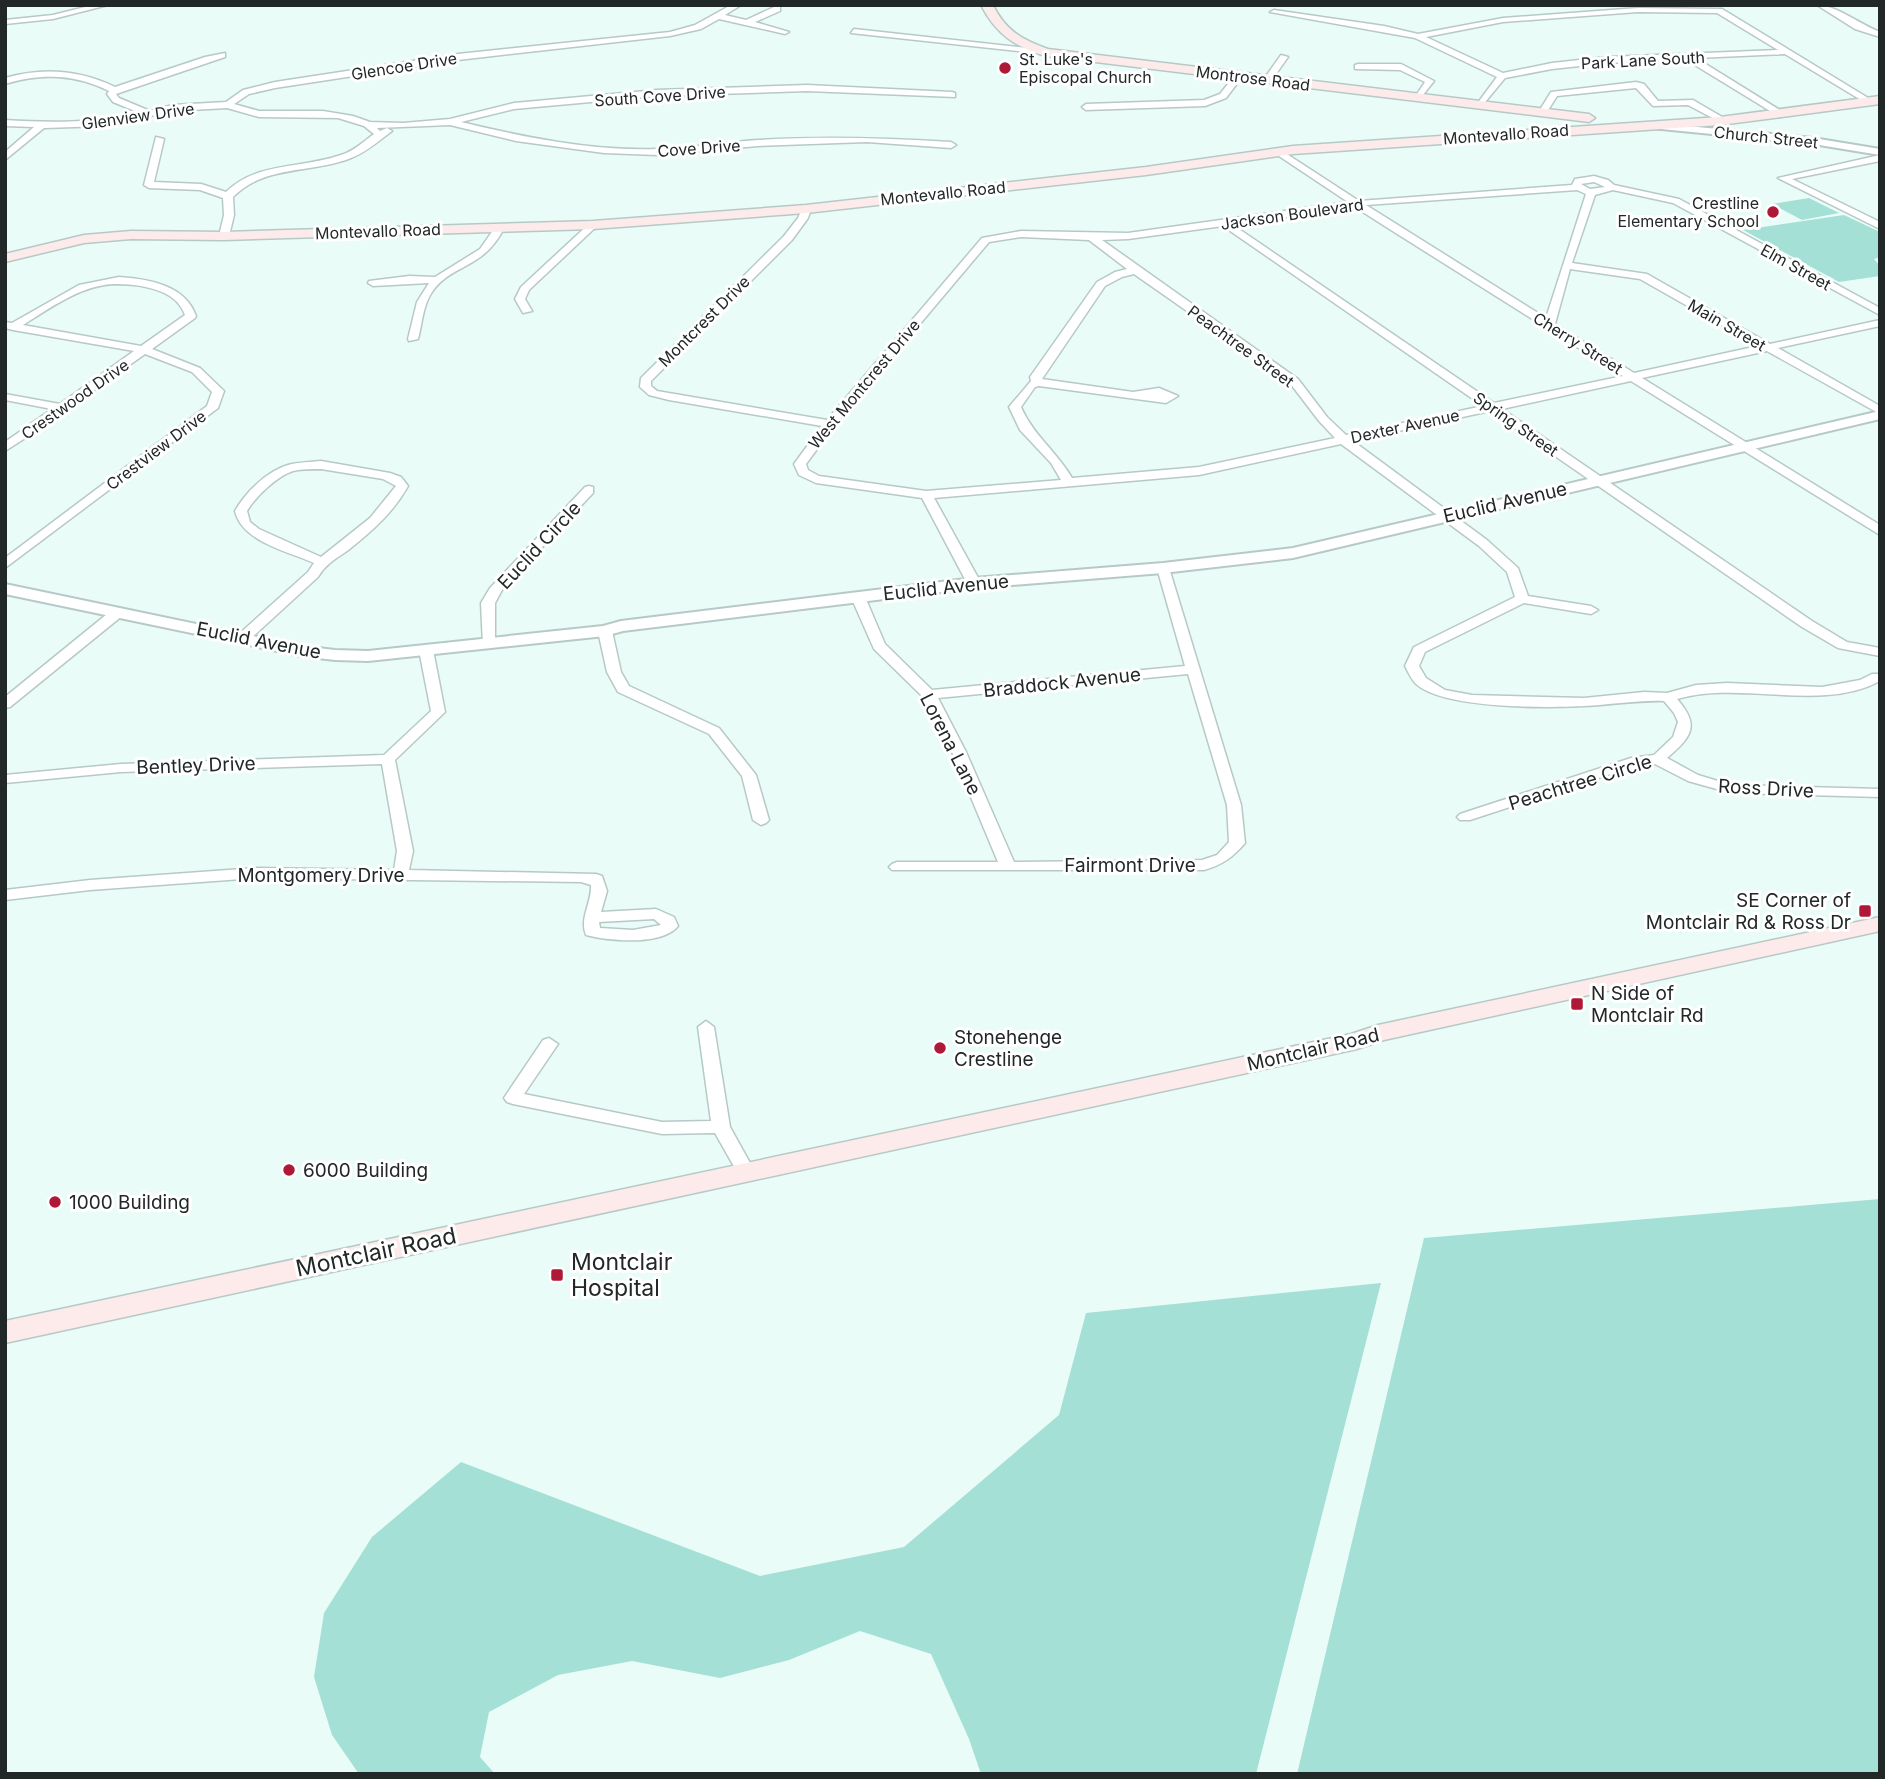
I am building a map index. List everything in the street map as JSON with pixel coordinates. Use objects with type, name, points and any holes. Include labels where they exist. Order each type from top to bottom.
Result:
[{"type":"main road","name":"Montrose Road","points":[[987,5],[995,25],[1025,48],[1238,77],[1481,104],[1589,123]]},
{"type":"main road","name":"Montevallo Road","points":[[5,258],[84,239],[131,235],[224,236],[593,225],[806,209],[1367,143],[1589,123],[1651,126],[1723,121],[1874,100]]},
{"type":"main road","points":[[1723,121],[1719,125],[1725,130],[1739,134]]},
{"type":"main road","name":"Montclair Road","points":[[5,1332],[1346,1044],[1378,1033],[1880,924]]},
{"type":"street","points":[[5,22],[53,18],[104,5]]},
{"type":"street","name":"Glencoe Drive","points":[[228,106],[237,97],[260,88],[468,55],[670,34],[698,27],[737,5]]},
{"type":"street","points":[[1297,5],[1274,12],[1384,27],[1418,36],[1502,76]]},
{"type":"street","points":[[1821,5],[1858,27],[1880,35]]},
{"type":"street","points":[[1418,36],[1503,20],[1638,10],[1719,8],[1786,52],[1874,100]]},
{"type":"street","points":[[750,22],[777,9]]},
{"type":"street","points":[[718,16],[785,32]]},
{"type":"street","points":[[854,31],[1025,48]]},
{"type":"street","name":"Park Lane South","points":[[1502,76],[1552,66],[1607,60],[1786,52]]},
{"type":"street","points":[[5,81],[21,75],[43,72],[88,78],[114,90],[147,83],[193,61],[222,55]]},
{"type":"street","points":[[1268,79],[1284,57]]},
{"type":"street","points":[[1688,57],[1780,114]]},
{"type":"street","points":[[1358,67],[1401,67],[1430,81],[1419,97]]},
{"type":"street","points":[[1481,104],[1496,80],[1502,76]]},
{"type":"street","points":[[1086,107],[1205,103],[1223,96],[1238,77]]},
{"type":"street","points":[[1542,113],[1554,94],[1636,85],[1641,86],[1656,104],[1690,102],[1723,121]]},
{"type":"street","name":"South Cove Drive","points":[[370,125],[403,126],[450,122],[514,106],[657,93],[807,88],[952,95]]},
{"type":"street","points":[[114,90],[111,94],[116,100],[148,113]]},
{"type":"street","points":[[228,106],[261,114],[347,116],[370,125],[379,134]]},
{"type":"street","name":"Glenview Drive","points":[[5,123],[106,123],[173,108],[228,106]]},
{"type":"street","name":"Cove Drive","points":[[450,122],[516,138],[604,150],[657,152],[758,143],[867,139],[951,145]]},
{"type":"street","points":[[5,157],[42,125]]},
{"type":"street","points":[[224,236],[229,215],[228,196],[242,182],[343,158],[362,150],[379,134],[403,126]]},
{"type":"street","name":"Church Street","points":[[1651,126],[1880,152]]},
{"type":"street","points":[[159,139],[149,185],[201,187],[228,196]]},
{"type":"street","name":"Cherry Street","points":[[1279,152],[1549,325],[1880,531]]},
{"type":"street","points":[[1880,158],[1783,178],[1880,226]]},
{"type":"street","name":"Jackson Boulevard","points":[[1577,187],[1578,181],[1588,179],[1605,182],[1611,187],[1676,201]]},
{"type":"street","name":"Jackson Boulevard","points":[[1007,234],[1038,233],[1093,238],[1226,224],[1358,203],[1577,187],[1606,191],[1611,187]]},
{"type":"street","points":[[1549,325],[1566,265],[1592,191]]},
{"type":"street","name":"Elm Street","points":[[1676,201],[1880,312]]},
{"type":"street","name":"Montcrest Drive","points":[[806,209],[803,218],[788,238],[645,380],[646,387],[653,393],[669,397],[830,424]]},
{"type":"street","name":"Spring Street","points":[[1226,224],[1807,624],[1843,645],[1880,652]]},
{"type":"street","points":[[527,311],[520,299],[525,289],[589,232],[593,225]]},
{"type":"street","points":[[412,339],[426,293],[438,281],[481,257],[494,243],[499,228]]},
{"type":"street","name":"West Montcrest Drive","points":[[926,495],[816,479],[803,472],[800,464],[803,457],[978,246],[986,240],[1007,234]]},
{"type":"street","name":"Peachtree Street","points":[[1093,238],[1294,381],[1323,419],[1345,439],[1445,517],[1483,543],[1513,571],[1522,599]]},
{"type":"street","name":"Main Street","points":[[1566,265],[1643,276],[1880,413]]},
{"type":"street","points":[[1037,382],[1035,377],[1101,284],[1119,275],[1136,271]]},
{"type":"street","points":[[373,283],[409,279],[438,281]]},
{"type":"street","name":"Crestwood Drive","points":[[5,448],[65,408],[191,316],[188,304],[172,290],[134,282],[106,281],[85,288],[9,326]]},
{"type":"street","name":"Dexter Avenue","points":[[926,495],[1199,471],[1880,323]]},
{"type":"street","name":"Crestview Drive","points":[[5,564],[212,408],[218,391],[206,379],[179,362],[145,350],[9,326]]},
{"type":"street","points":[[1069,483],[1056,461],[1018,418],[1015,407],[1031,385],[1037,382],[1136,395]]},
{"type":"street","points":[[5,397],[65,408]]},
{"type":"street","name":"Euclid Avenue","points":[[5,589],[301,651],[368,656],[605,631],[621,626],[974,583],[1163,568],[1293,553],[1880,413]]},
{"type":"street","points":[[244,637],[313,574],[320,561],[339,551],[395,499],[402,486],[397,480],[386,476],[306,465],[279,473],[247,500],[241,512],[244,523],[255,532],[320,561]]},
{"type":"street","name":"Euclid Circle","points":[[488,642],[488,603],[497,588],[590,490]]},
{"type":"street","points":[[926,495],[974,583]]},
{"type":"street","name":"Fairmont Drive","points":[[897,867],[1204,864],[1222,858],[1237,844],[1234,804],[1163,568]]},
{"type":"street","name":"Lorena Lane","points":[[858,597],[879,646],[929,695],[959,752],[1008,866]]},
{"type":"street","points":[[1591,610],[1522,599],[1419,650],[1412,666],[1421,681],[1441,693],[1472,699],[1584,702],[1644,696],[1668,697],[1696,689],[1727,687],[1822,691],[1864,684],[1877,677]]},
{"type":"street","points":[[5,704],[117,613]]},
{"type":"street","points":[[605,631],[614,672],[623,690],[714,731],[749,775],[761,820]]},
{"type":"street","points":[[401,874],[405,851],[388,759],[438,712],[426,650]]},
{"type":"street","name":"Braddock Avenue","points":[[929,695],[1195,668]]},
{"type":"street","name":"Peachtree Circle","points":[[1465,817],[1636,761],[1658,759],[1680,738],[1685,722],[1681,712],[1668,697]]},
{"type":"street","name":"Bentley Drive","points":[[5,779],[121,768],[388,759]]},
{"type":"street","name":"Ross Drive","points":[[1658,759],[1684,776],[1720,787],[1880,793]]},
{"type":"street","name":"Montgomery Drive","points":[[5,895],[256,873],[596,879],[600,890],[591,918]]},
{"type":"street","points":[[706,1027],[721,1127],[746,1172]]},
{"type":"street","points":[[549,1044],[513,1098],[662,1128],[721,1127]]},
{"type":"green space","points":[[1809,198],[1839,213],[1802,220],[1772,204]]},
{"type":"green space","points":[[1844,215],[1880,232],[1880,257],[1874,259],[1880,266],[1880,276],[1839,282],[1743,230]]},
{"type":"green space","points":[[1880,1199],[1880,1774],[1297,1774],[1424,1238]]},
{"type":"green space","points":[[1381,1283],[1256,1774],[981,1774],[969,1739],[931,1654],[860,1631],[789,1660],[720,1678],[632,1661],[558,1675],[489,1712],[480,1757],[495,1774],[359,1774],[332,1735],[314,1677],[324,1613],[372,1537],[461,1462],[760,1576],[904,1547],[1059,1415],[1086,1313]]},
{"type":"place","name":"St. Luke's Episcopal Church","points":[[1005,68]]},
{"type":"place","name":"Crestline Elementary School","points":[[1773,212]]},
{"type":"place","name":"SE Corner of Montclair Rd & Ross Dr","points":[[1865,911]]},
{"type":"place","name":"N Side of Montclair Rd","points":[[1577,1004]]},
{"type":"place","name":"Stonehenge Crestline","points":[[940,1048]]},
{"type":"place","name":"6000 Building","points":[[289,1170]]},
{"type":"place","name":"1000 Building","points":[[55,1202]]},
{"type":"place","name":"Montclair Hospital","points":[[557,1275]]}]
